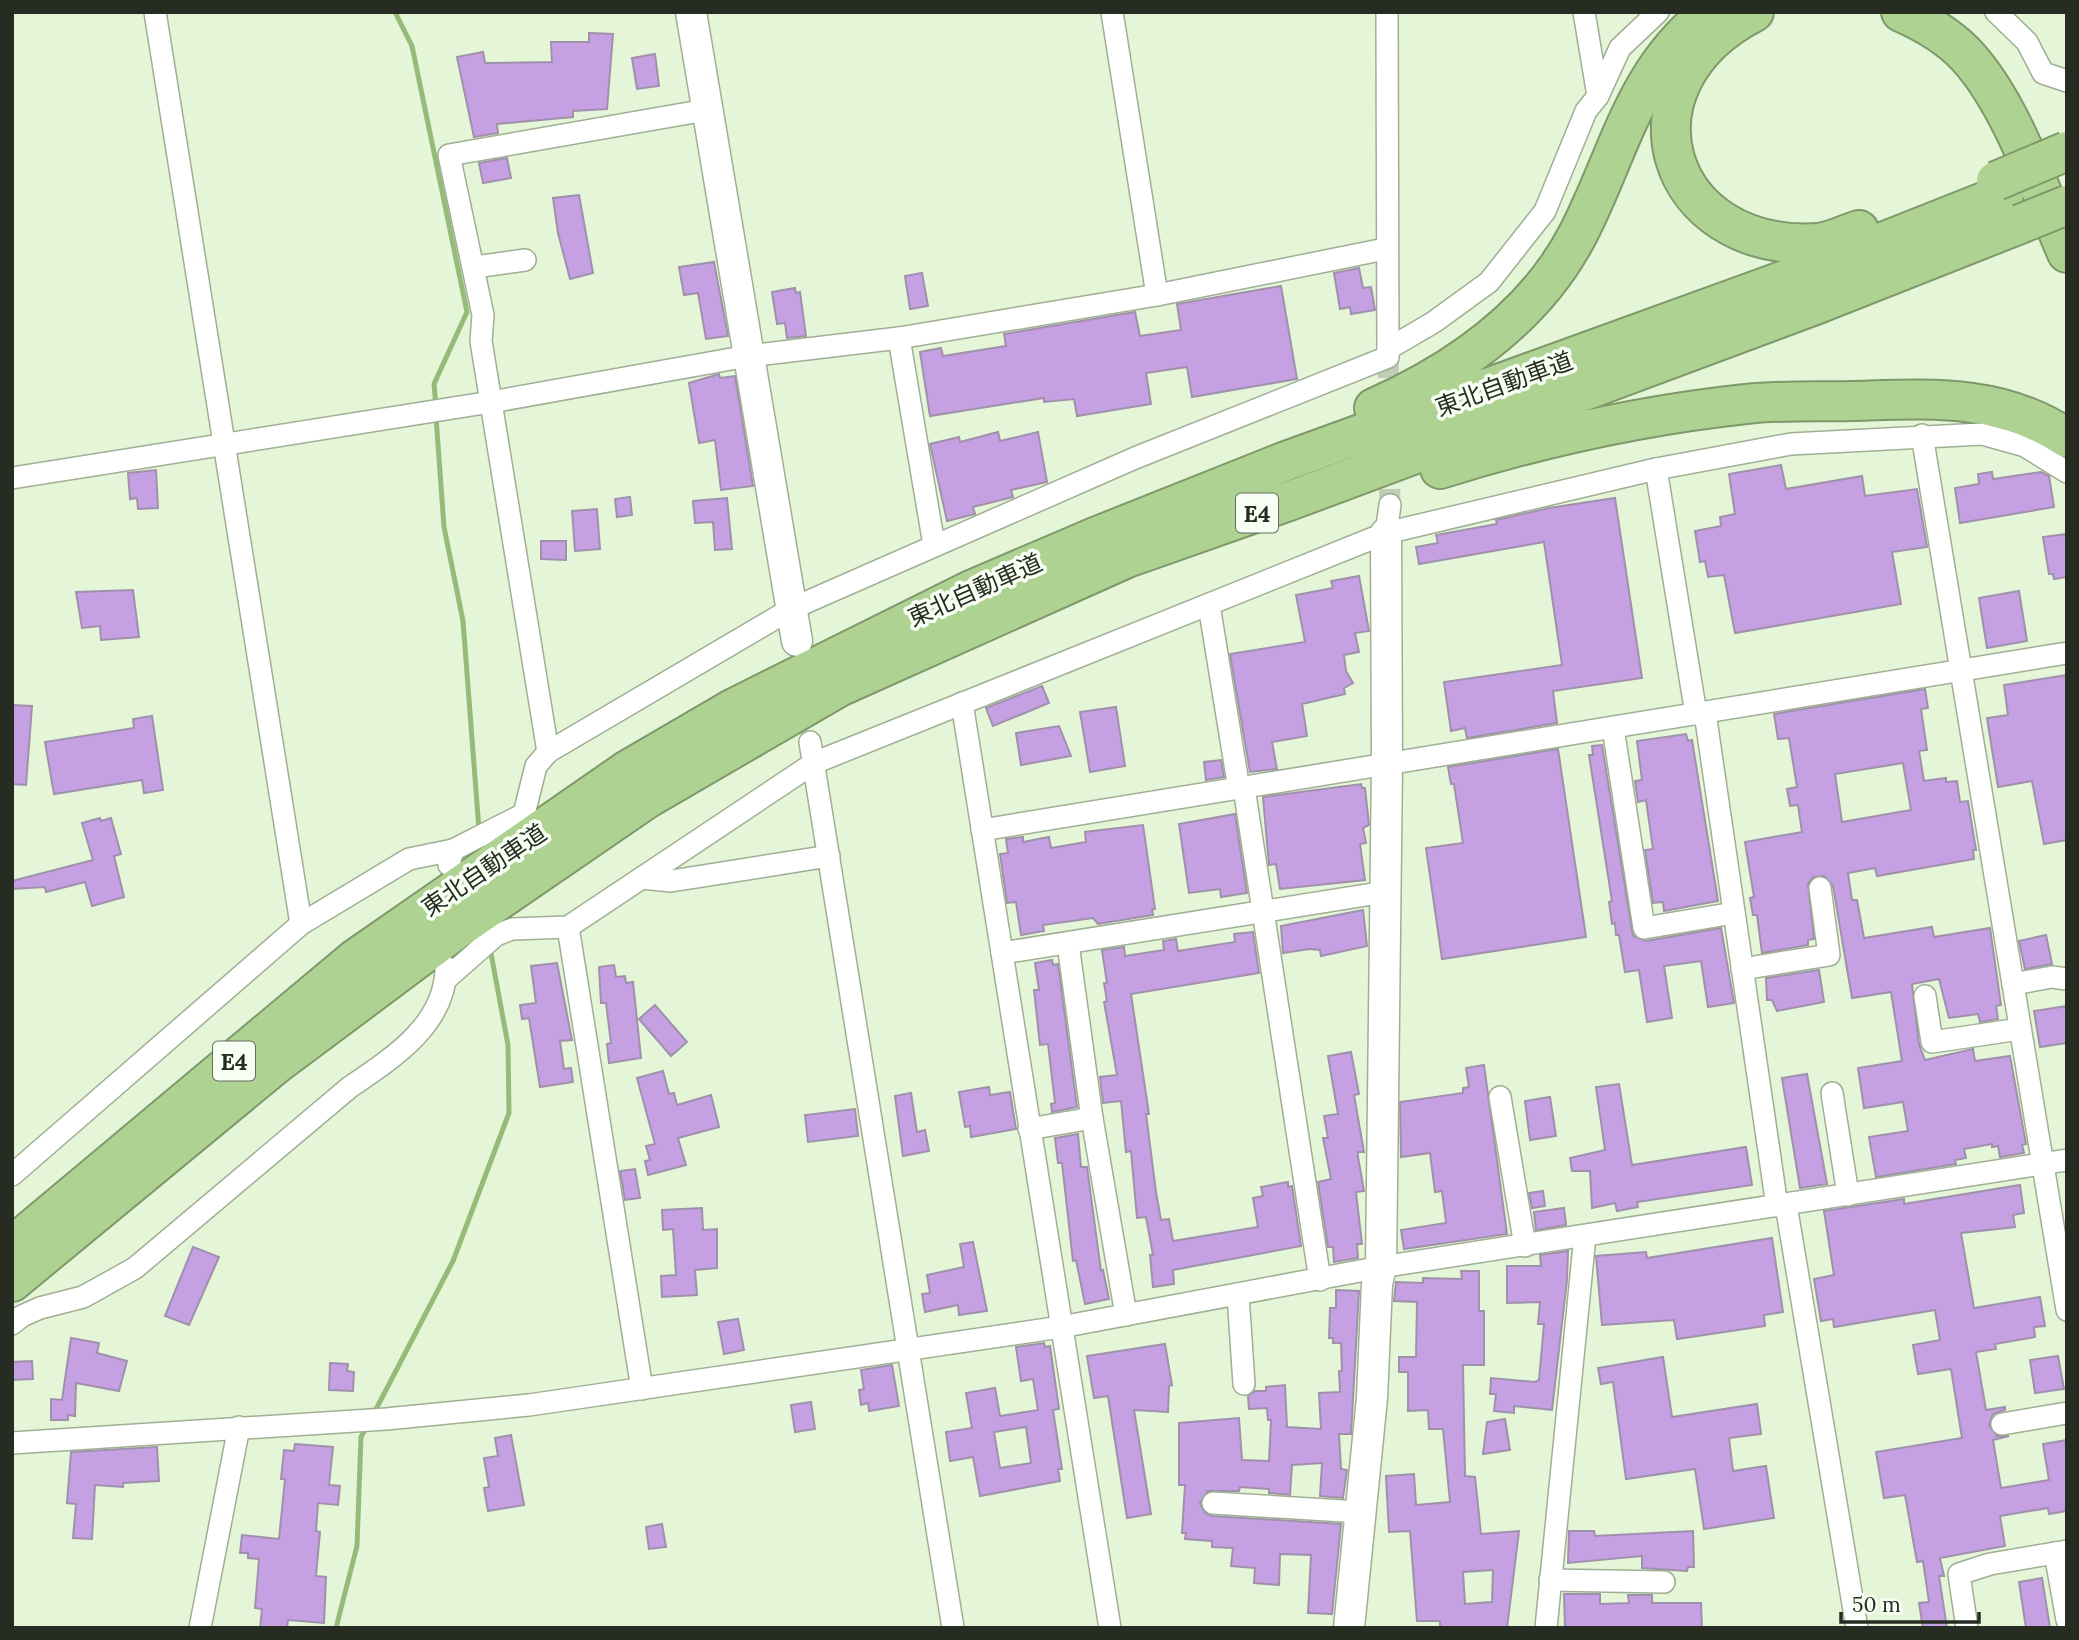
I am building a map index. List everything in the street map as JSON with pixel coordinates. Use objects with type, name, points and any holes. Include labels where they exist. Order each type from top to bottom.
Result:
[{"type":"highway","points":[[974,607],[1118,509],[1377,407],[1445,373],[1474,353],[1535,297],[1552,274],[1577,236],[1626,120],[1644,88],[1664,55],[1689,28],[1710,12]]},
{"type":"highway","points":[[1754,12],[1726,30],[1690,65],[1670,113],[1671,145],[1690,191],[1718,217],[1759,236],[1783,242],[1821,243],[1921,210],[2006,200],[2067,151]]},
{"type":"highway","points":[[1901,12],[1954,43],[1980,74],[2017,139],[2067,253]]},
{"type":"highway","points":[[1947,12],[2005,69],[2035,125],[2067,199]]},
{"type":"highway","name":"東北自動車道","points":[[18,1259],[355,960],[454,866],[533,837],[626,771],[734,708],[974,607],[1286,461],[2006,200],[2067,166]]},
{"type":"highway","name":"東北自動車道","points":[[2006,200],[2067,205]]},
{"type":"highway","points":[[974,607],[1291,517],[1475,458],[1679,413],[1749,404],[1949,398],[1999,407],[2044,423],[2067,438]]},
{"type":"highway","name":"東北自動車道","points":[[18,1259],[275,1065],[450,956],[530,877],[648,798],[974,607]]},
{"type":"street","points":[[155,12],[301,924]]},
{"type":"street","points":[[691,12],[797,641]]},
{"type":"street","points":[[1112,12],[1157,295]]},
{"type":"street","points":[[12,1175],[301,924],[410,859],[454,866],[524,814],[536,766],[548,752],[791,609],[1135,458],[1388,357],[1385,249],[1387,12]]},
{"type":"street","points":[[1584,12],[1598,96]]},
{"type":"street","points":[[1388,349],[1434,322],[1489,282],[1545,211],[1586,111],[1598,96],[1620,48],[1658,12]]},
{"type":"street","points":[[2000,14],[2026,42],[2043,73],[2067,81]]},
{"type":"street","points":[[548,752],[481,341],[483,315],[475,267],[449,155],[706,110]]},
{"type":"street","points":[[12,478],[224,442],[491,402],[748,356],[900,338],[1157,295],[1385,249]]},
{"type":"street","points":[[475,267],[526,260]]},
{"type":"street","points":[[900,338],[934,545]]},
{"type":"street","points":[[12,1324],[40,1308],[83,1297],[135,1268],[425,1027],[438,1006],[450,956],[512,929],[568,927],[642,878],[812,752],[962,703],[1209,605],[1388,519],[1791,444],[1922,435],[1982,434],[2025,446],[2067,472]]},
{"type":"street","points":[[1922,435],[2067,1310]]},
{"type":"street","points":[[1656,469],[1857,1628]]},
{"type":"street","points":[[1349,1628],[1372,1398],[1377,1284],[1381,1267],[1388,519]]},
{"type":"street","points":[[1209,605],[1263,912],[1320,1280]]},
{"type":"street","points":[[982,830],[2067,653]]},
{"type":"street","points":[[962,703],[1110,1628]]},
{"type":"street","points":[[1613,728],[1644,928],[1734,913]]},
{"type":"street","points":[[812,752],[953,1628]]},
{"type":"street","points":[[642,878],[671,881],[829,856]]},
{"type":"street","points":[[1742,969],[1829,955],[1820,888]]},
{"type":"street","points":[[1002,953],[1385,892]]},
{"type":"street","points":[[568,927],[642,1389]]},
{"type":"street","points":[[1068,944],[1092,1118],[1126,1315]]},
{"type":"street","points":[[2013,984],[2052,977],[2067,979]]},
{"type":"street","points":[[1925,996],[1932,1042],[2020,1029]]},
{"type":"street","points":[[1832,1093],[1848,1195]]},
{"type":"street","points":[[1500,1097],[1525,1246]]},
{"type":"street","points":[[1030,1129],[1092,1118]]},
{"type":"street","points":[[12,1443],[386,1419],[529,1405],[1061,1327],[1381,1267],[2067,1160]]},
{"type":"street","points":[[1546,1628],[1585,1236]]},
{"type":"street","points":[[1238,1295],[1244,1384]]},
{"type":"street","points":[[2002,1423],[2067,1413]]},
{"type":"street","points":[[200,1628],[239,1427]]},
{"type":"street","points":[[1213,1503],[1360,1512]]},
{"type":"street","points":[[1967,1628],[1959,1574],[1990,1564],[2061,1552],[2067,1620]]},
{"type":"street","points":[[1550,1580],[1664,1582]]},
{"type":"building","points":[[589,33],[613,34],[607,109],[573,111],[573,117],[497,124],[498,133],[474,137],[457,57],[483,52],[485,63],[552,62],[551,42],[589,42]]},
{"type":"building","points":[[655,54],[659,86],[637,89],[632,58]]},
{"type":"building","points":[[507,158],[511,178],[483,183],[479,163]]},
{"type":"building","points":[[579,195],[593,273],[570,279],[558,233],[553,198]]},
{"type":"building","points":[[714,262],[728,336],[706,339],[698,293],[684,295],[679,267]]},
{"type":"building","points":[[1359,268],[1363,288],[1371,287],[1375,310],[1351,314],[1350,307],[1340,309],[1334,273]]},
{"type":"building","points":[[922,273],[928,306],[910,309],[905,276]]},
{"type":"building","points":[[1281,286],[1297,379],[1192,397],[1187,367],[1146,373],[1151,404],[1077,416],[1074,399],[1044,402],[1044,398],[930,416],[920,352],[941,348],[943,356],[1006,346],[1004,334],[1135,312],[1140,336],[1181,330],[1177,304]]},
{"type":"building","points":[[795,288],[796,293],[800,292],[806,336],[787,338],[785,323],[777,324],[772,292]]},
{"type":"building","points":[[719,374],[720,378],[735,376],[753,486],[721,490],[715,440],[699,443],[689,383]]},
{"type":"building","points":[[998,432],[1000,441],[1038,432],[1047,482],[1011,490],[1013,497],[973,507],[975,514],[947,521],[930,444],[959,437],[960,442]]},
{"type":"building","points":[[1781,465],[1786,489],[1862,476],[1865,496],[1917,489],[1927,547],[1892,552],[1901,604],[1735,633],[1724,575],[1708,577],[1705,561],[1700,562],[1695,531],[1721,526],[1720,517],[1735,514],[1729,474]]},
{"type":"building","points":[[156,470],[158,508],[138,509],[137,498],[130,499],[128,473]]},
{"type":"building","points":[[1992,472],[1993,479],[2041,472],[2049,476],[2054,507],[1960,523],[1955,488],[1979,484],[1978,474]]},
{"type":"building","points":[[630,497],[632,515],[617,517],[615,499]]},
{"type":"building","points":[[727,498],[732,549],[715,550],[713,522],[695,523],[693,501]]},
{"type":"building","points":[[1615,498],[1642,678],[1553,691],[1557,723],[1467,738],[1465,728],[1451,731],[1444,682],[1562,665],[1544,542],[1419,564],[1416,547],[1438,543],[1436,535],[1497,524],[1496,520],[1549,508]]},
{"type":"building","points":[[597,509],[600,549],[575,551],[572,511]]},
{"type":"building","points":[[2067,534],[2067,577],[2054,579],[2053,574],[2049,574],[2043,537]]},
{"type":"building","points":[[541,541],[566,541],[566,560],[541,559]]},
{"type":"building","points":[[1359,576],[1369,631],[1355,633],[1359,652],[1344,655],[1346,671],[1353,683],[1344,688],[1345,694],[1302,704],[1307,736],[1272,742],[1277,769],[1250,772],[1230,654],[1305,642],[1296,595],[1333,588],[1331,581]]},
{"type":"building","points":[[133,590],[139,637],[101,640],[100,626],[82,628],[76,592]]},
{"type":"building","points":[[2019,591],[2027,641],[1987,648],[1979,598]]},
{"type":"building","points":[[2067,675],[2067,840],[2044,844],[2032,781],[1998,787],[1987,718],[2008,715],[2004,685]]},
{"type":"building","points":[[1042,686],[1049,703],[993,726],[986,708]]},
{"type":"building","points":[[1925,689],[1928,708],[1921,709],[1927,750],[1919,751],[1924,781],[1946,778],[1946,782],[1957,781],[1960,802],[1968,801],[1976,850],[1973,850],[1974,859],[1877,876],[1875,868],[1848,873],[1852,900],[1857,900],[1864,938],[1932,927],[1934,937],[1990,928],[2001,1005],[1996,1006],[1998,1019],[1980,1022],[1978,1014],[1949,1018],[1939,979],[1912,984],[1919,1044],[1925,1060],[1973,1049],[1975,1061],[2010,1056],[2026,1144],[2022,1145],[2024,1153],[2000,1157],[1998,1146],[1992,1147],[1992,1144],[1964,1149],[1966,1158],[1955,1160],[1956,1164],[1876,1177],[1869,1137],[1908,1131],[1903,1102],[1864,1108],[1858,1068],[1902,1061],[1891,992],[1852,998],[1833,886],[1824,876],[1813,877],[1808,884],[1814,939],[1808,940],[1808,945],[1762,953],[1757,915],[1753,915],[1750,898],[1754,897],[1745,842],[1802,832],[1798,805],[1790,806],[1787,789],[1797,787],[1789,738],[1778,739],[1774,714]],"holes":[[[1903,763],[1911,810],[1842,822],[1835,774]]]},
{"type":"building","points":[[12,705],[32,706],[26,785],[12,784]]},
{"type":"building","points":[[1116,707],[1125,766],[1090,772],[1080,712]]},
{"type":"building","points":[[152,716],[163,790],[144,793],[142,780],[54,794],[45,742],[134,728],[133,719]]},
{"type":"building","points":[[1059,726],[1071,756],[1021,765],[1016,733]]},
{"type":"building","points":[[1686,734],[1688,741],[1692,740],[1718,901],[1664,911],[1663,902],[1653,903],[1645,850],[1653,849],[1646,800],[1638,802],[1635,781],[1642,780],[1637,741]]},
{"type":"building","points":[[1602,745],[1633,936],[1646,941],[1721,928],[1734,1003],[1708,1007],[1701,961],[1664,966],[1672,1018],[1647,1022],[1639,970],[1625,972],[1619,935],[1616,935],[1615,923],[1612,924],[1609,902],[1612,901],[1589,755],[1593,755],[1592,746]]},
{"type":"building","points":[[1558,749],[1586,937],[1442,959],[1426,848],[1463,843],[1454,784],[1451,784],[1448,767]]},
{"type":"building","points":[[1221,760],[1224,777],[1206,780],[1204,762]]},
{"type":"building","points":[[1361,784],[1362,788],[1365,788],[1369,825],[1363,828],[1366,843],[1360,844],[1365,880],[1280,889],[1276,864],[1269,865],[1263,797]]},
{"type":"building","points":[[1235,814],[1247,893],[1221,897],[1220,889],[1189,893],[1179,824]]},
{"type":"building","points":[[100,818],[101,821],[111,818],[121,854],[114,856],[124,897],[92,906],[85,882],[46,892],[45,887],[12,889],[12,881],[93,860],[82,823]]},
{"type":"building","points":[[1143,825],[1155,909],[1152,909],[1153,915],[1098,924],[1093,918],[1043,925],[1044,931],[1021,935],[1016,902],[1007,903],[1000,854],[1008,853],[1006,839],[1023,837],[1023,842],[1049,837],[1051,848],[1086,842],[1085,832]]},
{"type":"building","points":[[1363,910],[1367,946],[1321,956],[1320,950],[1309,949],[1283,953],[1281,926]]},
{"type":"building","points":[[1253,932],[1259,973],[1131,994],[1149,1114],[1146,1114],[1156,1192],[1161,1220],[1169,1219],[1173,1241],[1258,1227],[1253,1198],[1263,1196],[1261,1187],[1288,1182],[1288,1187],[1292,1186],[1301,1246],[1173,1270],[1174,1284],[1153,1287],[1150,1255],[1153,1255],[1146,1217],[1137,1218],[1131,1151],[1126,1152],[1121,1101],[1103,1103],[1100,1077],[1117,1075],[1104,1002],[1107,1001],[1104,983],[1107,983],[1102,950],[1124,947],[1125,956],[1164,950],[1163,941],[1176,939],[1178,951],[1235,942],[1234,934]]},
{"type":"building","points":[[2046,935],[2052,964],[2025,969],[2019,941]]},
{"type":"building","points":[[1052,960],[1053,965],[1058,964],[1077,1107],[1052,1112],[1051,1104],[1055,1103],[1048,1044],[1040,1045],[1034,990],[1039,990],[1035,963]]},
{"type":"building","points":[[557,963],[572,1040],[560,1041],[564,1069],[571,1068],[573,1082],[540,1087],[529,1018],[522,1019],[520,1005],[536,1003],[531,966]]},
{"type":"building","points":[[614,965],[616,977],[625,976],[626,983],[633,982],[641,1058],[609,1063],[607,1044],[611,1043],[606,1003],[601,1003],[599,967]]},
{"type":"building","points":[[1819,970],[1824,1002],[1777,1011],[1772,1000],[1767,1000],[1766,978]]},
{"type":"building","points":[[655,1005],[687,1042],[671,1056],[639,1019]]},
{"type":"building","points":[[2067,1006],[2067,1043],[2040,1047],[2034,1011]]},
{"type":"building","points":[[1351,1052],[1359,1094],[1354,1095],[1364,1152],[1358,1152],[1358,1157],[1364,1191],[1356,1192],[1362,1244],[1357,1244],[1358,1258],[1334,1262],[1333,1247],[1328,1247],[1318,1182],[1331,1179],[1323,1138],[1328,1138],[1324,1116],[1338,1114],[1328,1056]]},
{"type":"building","points":[[1484,1065],[1507,1234],[1404,1249],[1401,1230],[1446,1223],[1442,1191],[1435,1192],[1430,1153],[1401,1157],[1400,1102],[1463,1093],[1463,1088],[1469,1087],[1466,1068]]},
{"type":"building","points":[[663,1071],[669,1094],[674,1093],[677,1105],[711,1095],[719,1127],[678,1138],[686,1165],[648,1175],[645,1161],[650,1160],[646,1146],[655,1144],[637,1078]]},
{"type":"building","points":[[1807,1074],[1827,1184],[1800,1188],[1782,1078]]},
{"type":"building","points":[[1619,1084],[1632,1165],[1746,1147],[1752,1185],[1637,1202],[1638,1207],[1617,1211],[1615,1203],[1592,1208],[1590,1171],[1572,1171],[1570,1158],[1605,1150],[1596,1087]]},
{"type":"building","points":[[989,1087],[990,1095],[1010,1092],[1016,1129],[971,1137],[970,1126],[965,1127],[959,1092]]},
{"type":"building","points":[[911,1093],[917,1132],[925,1130],[929,1151],[903,1156],[895,1096]]},
{"type":"building","points":[[1550,1097],[1556,1136],[1530,1140],[1525,1101]]},
{"type":"building","points":[[855,1109],[858,1136],[808,1142],[805,1115]]},
{"type":"building","points":[[1078,1134],[1081,1167],[1087,1167],[1101,1271],[1103,1270],[1109,1299],[1085,1304],[1076,1260],[1073,1261],[1062,1163],[1058,1163],[1055,1138]]},
{"type":"building","points":[[635,1169],[640,1198],[625,1200],[620,1171]]},
{"type":"building","points":[[2020,1185],[2024,1213],[2013,1215],[2015,1227],[1961,1233],[1974,1308],[2040,1297],[2045,1326],[2034,1327],[2035,1337],[1995,1344],[1996,1349],[1976,1352],[1986,1410],[2005,1407],[2005,1410],[1993,1414],[1989,1425],[1997,1436],[2009,1436],[1993,1440],[2001,1488],[2049,1480],[2043,1444],[2067,1440],[2067,1511],[2049,1514],[2048,1508],[2000,1516],[2005,1546],[1940,1558],[1944,1576],[1939,1576],[1947,1628],[1923,1628],[1919,1603],[1929,1602],[1923,1561],[1917,1562],[1905,1495],[1884,1498],[1876,1452],[1962,1438],[1951,1369],[1918,1374],[1913,1345],[1940,1340],[1935,1310],[1834,1327],[1833,1319],[1821,1321],[1814,1279],[1834,1275],[1824,1211],[1904,1199],[1904,1204]]},
{"type":"building","points":[[1543,1191],[1545,1206],[1532,1208],[1529,1193]]},
{"type":"building","points":[[702,1208],[703,1230],[717,1229],[717,1268],[695,1270],[697,1295],[662,1297],[661,1276],[676,1275],[673,1229],[663,1230],[662,1210]]},
{"type":"building","points":[[1564,1208],[1566,1225],[1536,1230],[1534,1212]]},
{"type":"building","points":[[1772,1238],[1783,1312],[1764,1315],[1765,1326],[1677,1339],[1674,1320],[1602,1325],[1596,1256],[1646,1252],[1647,1258]]},
{"type":"building","points":[[973,1242],[987,1311],[959,1315],[958,1305],[925,1312],[922,1294],[930,1293],[927,1275],[964,1267],[960,1244]]},
{"type":"building","points":[[193,1247],[219,1257],[189,1325],[165,1316]]},
{"type":"building","points":[[1568,1251],[1552,1410],[1514,1406],[1514,1413],[1494,1411],[1496,1394],[1490,1394],[1491,1378],[1535,1382],[1539,1380],[1544,1324],[1538,1324],[1540,1302],[1507,1303],[1507,1266],[1541,1266],[1540,1255]]},
{"type":"building","points":[[1461,1271],[1479,1271],[1479,1311],[1484,1311],[1484,1365],[1463,1365],[1465,1476],[1475,1477],[1481,1534],[1519,1531],[1507,1628],[1440,1628],[1440,1621],[1417,1621],[1410,1531],[1389,1532],[1386,1476],[1414,1474],[1416,1505],[1450,1502],[1443,1429],[1429,1429],[1428,1410],[1408,1411],[1408,1372],[1399,1372],[1399,1357],[1416,1357],[1417,1302],[1394,1301],[1396,1282],[1423,1283],[1423,1278],[1462,1279]],"holes":[[[1493,1570],[1492,1602],[1465,1604],[1463,1572]]]},
{"type":"building","points":[[1336,1290],[1359,1291],[1351,1434],[1339,1434],[1341,1469],[1347,1470],[1343,1498],[1320,1496],[1322,1463],[1292,1465],[1290,1495],[1269,1493],[1269,1489],[1240,1487],[1239,1491],[1208,1491],[1200,1503],[1205,1513],[1212,1516],[1341,1524],[1332,1614],[1308,1613],[1311,1555],[1280,1554],[1279,1585],[1254,1583],[1255,1568],[1231,1566],[1233,1548],[1212,1547],[1212,1541],[1185,1539],[1186,1533],[1182,1533],[1185,1485],[1179,1485],[1179,1423],[1239,1418],[1242,1460],[1269,1461],[1271,1420],[1268,1420],[1267,1408],[1249,1409],[1248,1396],[1255,1391],[1266,1391],[1266,1387],[1285,1385],[1287,1427],[1321,1429],[1319,1393],[1340,1392],[1341,1343],[1333,1343],[1333,1338],[1329,1338],[1330,1308],[1336,1308]]},
{"type":"building","points":[[738,1319],[744,1350],[724,1354],[718,1322]]},
{"type":"building","points":[[71,1338],[99,1343],[97,1353],[127,1361],[119,1391],[76,1383],[75,1416],[68,1415],[68,1420],[51,1420],[51,1399],[62,1400]]},
{"type":"building","points":[[1044,1343],[1045,1347],[1050,1346],[1059,1409],[1053,1410],[1062,1469],[1058,1469],[1060,1481],[980,1496],[973,1457],[950,1461],[946,1432],[972,1428],[966,1393],[995,1388],[1000,1416],[1038,1410],[1033,1379],[1021,1381],[1016,1347]],"holes":[[[1026,1427],[1031,1463],[1000,1468],[994,1432]]]},
{"type":"building","points":[[1165,1344],[1172,1385],[1169,1386],[1168,1412],[1134,1410],[1151,1514],[1127,1518],[1108,1396],[1094,1398],[1087,1356]]},
{"type":"building","points":[[2058,1356],[2064,1389],[2035,1393],[2030,1360]]},
{"type":"building","points":[[1663,1357],[1672,1417],[1757,1404],[1761,1434],[1729,1438],[1733,1471],[1766,1466],[1774,1518],[1704,1529],[1695,1469],[1626,1479],[1613,1382],[1601,1384],[1598,1368]]},
{"type":"building","points":[[32,1361],[33,1379],[12,1380],[12,1362]]},
{"type":"building","points":[[330,1363],[348,1364],[347,1371],[354,1372],[353,1391],[329,1390]]},
{"type":"building","points":[[892,1365],[899,1406],[869,1411],[868,1403],[861,1405],[859,1390],[864,1389],[861,1370]]},
{"type":"building","points":[[811,1402],[815,1429],[795,1432],[791,1405]]},
{"type":"building","points":[[1505,1419],[1510,1450],[1483,1454],[1487,1422]]},
{"type":"building","points":[[511,1435],[524,1505],[488,1511],[484,1488],[489,1487],[484,1458],[498,1456],[495,1438]]},
{"type":"building","points":[[295,1444],[333,1447],[329,1485],[340,1486],[338,1505],[318,1503],[316,1531],[320,1532],[316,1576],[326,1577],[324,1623],[288,1620],[287,1628],[260,1628],[262,1609],[255,1608],[259,1559],[248,1558],[248,1553],[240,1553],[242,1535],[279,1539],[285,1479],[281,1479],[284,1450],[294,1451]]},
{"type":"building","points":[[157,1447],[159,1481],[123,1483],[123,1487],[95,1485],[92,1539],[73,1538],[76,1504],[67,1503],[71,1452]]},
{"type":"building","points":[[662,1524],[666,1547],[649,1549],[646,1527]]},
{"type":"building","points":[[1569,1531],[1594,1531],[1595,1536],[1693,1531],[1694,1567],[1688,1567],[1687,1571],[1642,1568],[1642,1556],[1568,1563]]},
{"type":"building","points":[[2042,1578],[2050,1628],[2026,1628],[2019,1582]]},
{"type":"building","points":[[1564,1594],[1600,1594],[1600,1604],[1629,1603],[1628,1595],[1652,1595],[1652,1603],[1701,1603],[1702,1628],[1565,1628]]},
{"type":"waterway","points":[[395,12],[412,46],[467,312],[434,384],[436,407]]},
{"type":"waterway","points":[[436,417],[444,527],[463,621],[479,830]]},
{"type":"waterway","points":[[373,1415],[453,1261],[509,1113],[508,1045],[490,948]]},
{"type":"waterway","points":[[336,1628],[357,1546],[361,1437],[367,1426]]},
{"type":"tunnel","points":[[1388,357],[1389,408]]},
{"type":"tunnel","points":[[1389,458],[1390,505]]}]
